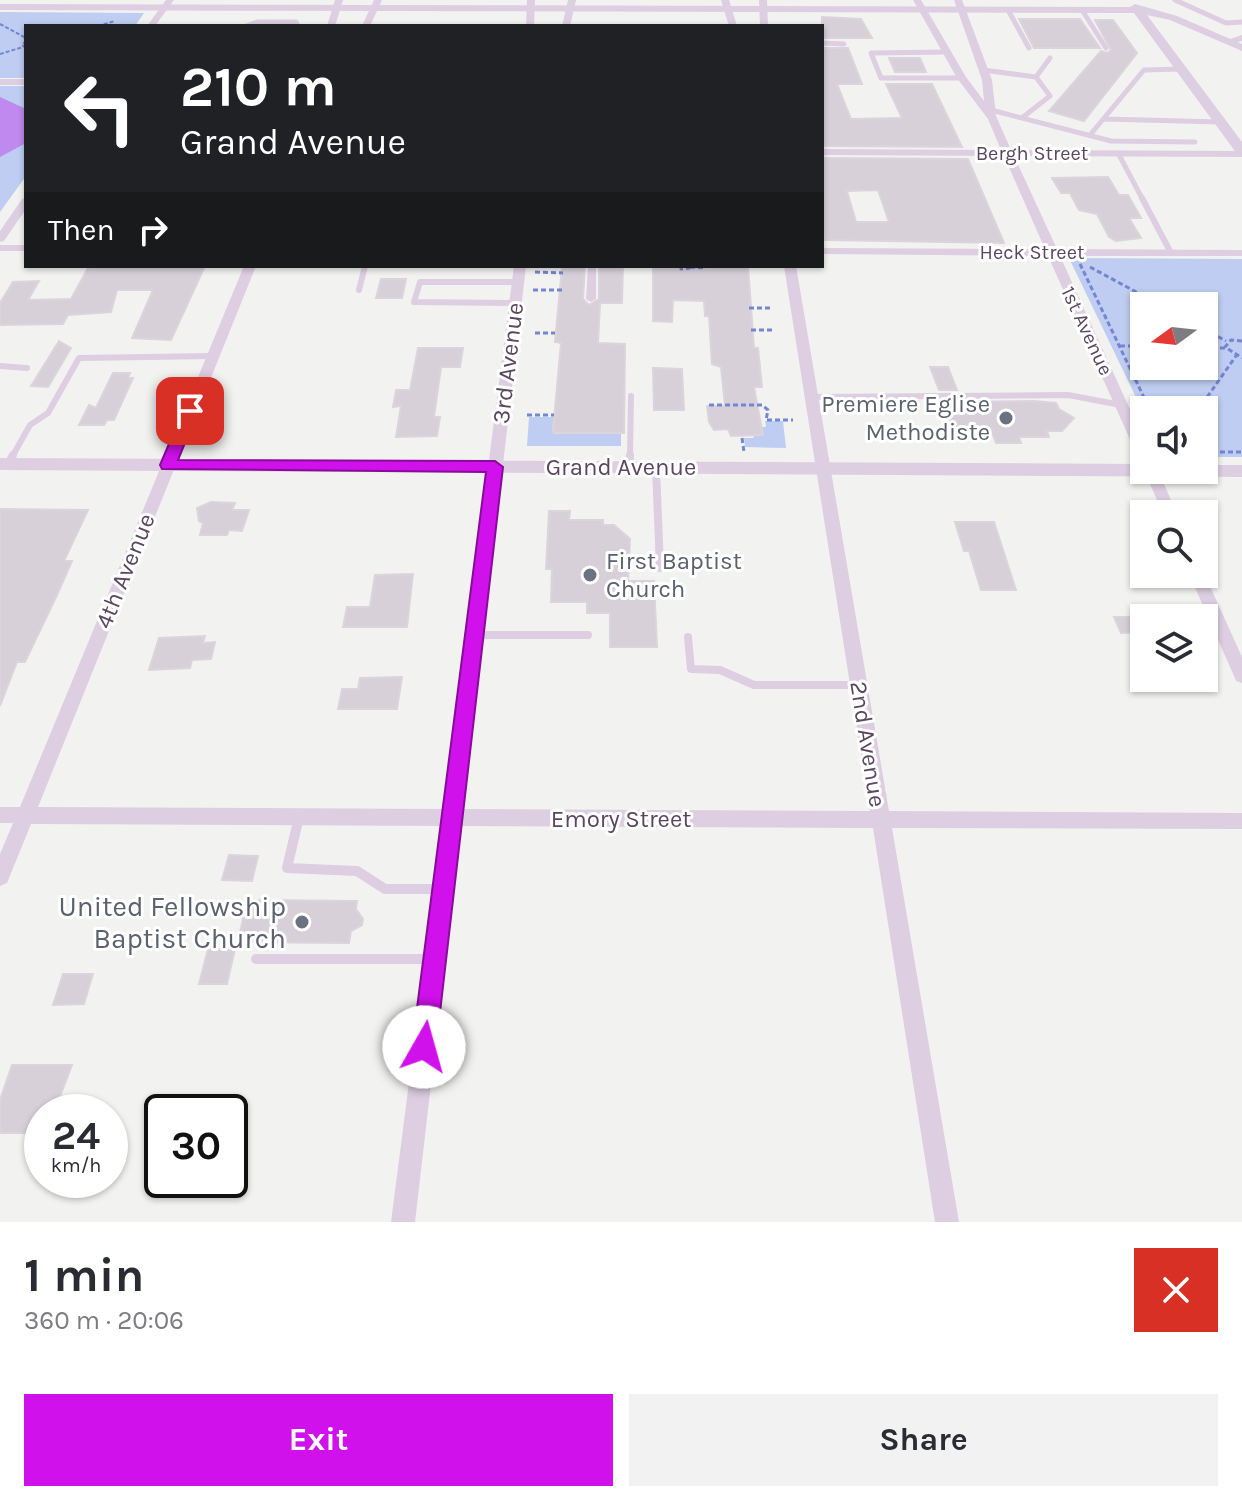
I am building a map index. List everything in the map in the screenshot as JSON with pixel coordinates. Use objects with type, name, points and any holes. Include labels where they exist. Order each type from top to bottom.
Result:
[{"type":"street","points":[[152,24],[167,3]]},
{"type":"street","points":[[0,7],[167,3],[763,4],[960,5],[1008,10],[1082,10],[1134,5],[1242,48]]},
{"type":"street","points":[[332,24],[338,4]]},
{"type":"street","points":[[367,24],[377,4]]},
{"type":"street","points":[[566,24],[571,4]]},
{"type":"street","points":[[727,4],[732,24]]},
{"type":"street","points":[[763,4],[764,24]]},
{"type":"street","name":"1st Avenue","points":[[920,5],[962,78],[991,114]]},
{"type":"street","name":"1st Avenue","points":[[960,5],[983,70],[991,114],[1006,153],[1130,425]]},
{"type":"street","points":[[1134,5],[1242,152]]},
{"type":"street","points":[[1228,41],[1242,38]]},
{"type":"street","points":[[0,82],[24,82]]},
{"type":"street","name":"Bergh Street","points":[[824,152],[1242,152]]},
{"type":"street","points":[[0,239],[24,204]]},
{"type":"street","points":[[0,248],[24,248]]},
{"type":"street","name":"Heck Street","points":[[824,251],[1242,253]]},
{"type":"street","name":"4th Avenue","points":[[0,877],[249,268]]},
{"type":"street","points":[[591,299],[592,268]]},
{"type":"street","name":"2nd Avenue","points":[[790,268],[947,1222]]},
{"type":"street","name":"3rd Avenue","points":[[403,1222],[515,303],[518,282],[526,269]]},
{"type":"street","name":"Grand Avenue","points":[[4,464],[1130,470]]},
{"type":"street","name":"Grand Avenue","points":[[1218,471],[1242,471]]},
{"type":"street","points":[[1203,588],[1242,676]]},
{"type":"street","name":"Emory Street","points":[[0,815],[1242,821]]},
{"type":"lane","points":[[1175,0],[1226,23],[1242,22]]},
{"type":"lane","points":[[1008,10],[1029,48]]},
{"type":"lane","points":[[1082,10],[1106,48]]},
{"type":"lane","points":[[252,24],[297,24]]},
{"type":"lane","points":[[824,43],[844,44]]},
{"type":"lane","points":[[947,52],[871,53],[881,78],[962,78]]},
{"type":"lane","points":[[1036,77],[1050,58]]},
{"type":"lane","points":[[1090,135],[1144,70],[1181,69]]},
{"type":"lane","points":[[983,70],[1036,77],[1050,96],[1023,117]]},
{"type":"lane","points":[[991,114],[1023,117],[1111,141],[1195,142]]},
{"type":"lane","points":[[1104,119],[1114,122],[1220,122]]},
{"type":"lane","points":[[1118,153],[1171,253]]},
{"type":"lane","points":[[359,290],[364,268]]},
{"type":"lane","points":[[515,303],[414,302],[420,282],[518,282]]},
{"type":"lane","points":[[4,464],[30,425],[48,413],[79,358],[213,356]]},
{"type":"lane","points":[[0,366],[27,368]]},
{"type":"lane","points":[[811,397],[1068,395],[1121,405]]},
{"type":"lane","points":[[630,467],[631,396]]},
{"type":"lane","points":[[656,468],[660,568]]},
{"type":"lane","points":[[474,635],[588,635]]},
{"type":"lane","points":[[688,637],[691,669],[720,670],[754,685],[859,685]]},
{"type":"lane","points":[[300,817],[287,868],[357,871],[385,889],[443,889]]},
{"type":"lane","points":[[256,959],[435,959]]},
{"type":"path","points":[[0,24],[24,38]]},
{"type":"path","points":[[0,54],[24,48]]},
{"type":"path","points":[[1077,260],[1092,260]]},
{"type":"path","points":[[1077,260],[1136,292]]},
{"type":"path","points":[[1077,260],[1143,396]]},
{"type":"path","points":[[526,269],[563,273]]},
{"type":"path","points":[[531,290],[563,290]]},
{"type":"path","points":[[749,308],[770,308]]},
{"type":"path","points":[[751,330],[773,330]]},
{"type":"path","points":[[535,333],[555,333]]},
{"type":"path","points":[[1218,337],[1227,342],[1242,341]]},
{"type":"path","points":[[1225,348],[1227,342]]},
{"type":"path","points":[[1120,346],[1130,346]]},
{"type":"path","points":[[1218,348],[1225,348],[1242,358]]},
{"type":"path","points":[[1208,396],[1236,356]]},
{"type":"path","points":[[709,405],[762,405],[768,410],[766,420],[793,420]]},
{"type":"path","points":[[527,415],[554,415]]},
{"type":"path","points":[[742,438],[744,454]]},
{"type":"path","points":[[1218,452],[1242,452]]},
{"type":"shaded area","points":[[0,12],[144,13],[136,24],[24,24],[24,78],[0,78]]},
{"type":"shaded area","points":[[0,86],[24,86],[24,179],[0,212]]},
{"type":"shaded area","points":[[0,97],[24,108],[24,144],[0,157]]},
{"type":"shaded area","points":[[1069,258],[1242,259],[1242,457],[1218,457],[1218,396],[1135,396]]},
{"type":"shaded area","points":[[529,417],[556,417],[553,430],[621,433],[621,446],[527,446]]},
{"type":"shaded area","points":[[765,421],[783,421],[786,448],[745,447],[744,438],[753,438],[761,427],[766,427]]},
{"type":"building","points":[[822,17],[861,19],[872,38],[824,38]]},
{"type":"building","points":[[1019,19],[1080,19],[1100,48],[1034,48]]},
{"type":"building","points":[[1095,20],[1113,20],[1137,53],[1084,121],[1049,111],[1101,51],[1107,53],[1111,50]]},
{"type":"building","points":[[824,48],[848,48],[862,84],[837,84],[851,119],[902,118],[886,84],[932,84],[962,147],[824,146]]},
{"type":"building","points":[[889,58],[920,58],[926,72],[895,72]]},
{"type":"building","points":[[824,158],[968,159],[1004,243],[825,240]],"holes":[[[878,190],[889,222],[856,222],[847,191]]]},
{"type":"building","points":[[1108,177],[1119,195],[1128,195],[1141,218],[1129,218],[1141,238],[1116,241],[1109,237],[1097,214],[1079,210],[1070,193],[1061,193],[1052,178]]},
{"type":"building","points":[[88,268],[204,268],[171,340],[132,338],[153,290],[117,290],[111,312],[68,315],[63,324],[0,325],[0,303],[13,282],[39,281],[28,300],[71,299]]},
{"type":"building","points":[[562,268],[585,268],[583,299],[589,305],[599,299],[599,268],[623,268],[622,303],[600,303],[598,343],[625,344],[624,433],[554,433],[561,343],[555,342]]},
{"type":"building","points":[[653,268],[748,268],[754,348],[758,348],[762,387],[754,387],[763,435],[731,436],[728,429],[714,430],[709,422],[707,406],[725,406],[721,367],[712,364],[709,316],[705,316],[704,301],[673,300],[672,322],[653,321]]},
{"type":"building","points":[[381,279],[406,279],[402,298],[376,298]]},
{"type":"building","points":[[59,341],[71,348],[48,387],[31,386]]},
{"type":"building","points":[[418,348],[463,348],[460,367],[441,367],[434,417],[440,417],[437,436],[396,437],[401,406],[393,407],[396,390],[410,390]]},
{"type":"building","points":[[930,367],[948,367],[957,390],[939,390]]},
{"type":"building","points":[[653,368],[682,369],[684,410],[654,410]]},
{"type":"building","points":[[113,373],[130,373],[128,378],[133,378],[114,420],[107,420],[104,425],[79,425],[89,405],[96,408]]},
{"type":"building","name":"Premiere Eglise Methodiste","points":[[943,402],[1056,403],[1059,409],[1074,418],[1062,431],[1047,431],[1049,437],[1019,437],[1021,443],[996,443],[993,435],[946,430],[939,405],[945,405]]},
{"type":"building","points":[[211,502],[235,503],[232,510],[249,510],[242,531],[229,530],[227,535],[200,535],[203,523],[199,521],[197,508]]},
{"type":"building","points":[[0,509],[88,510],[64,561],[72,561],[57,595],[25,662],[17,662],[0,706]]},
{"type":"building","name":"First Baptist Church","points":[[549,511],[570,511],[569,520],[603,520],[603,525],[614,525],[630,539],[628,581],[654,581],[657,647],[610,647],[610,613],[587,613],[587,602],[551,602],[552,569],[546,569]]},
{"type":"building","points":[[955,522],[994,522],[1016,590],[981,590],[969,551],[964,551]]},
{"type":"building","points":[[413,574],[407,627],[343,627],[347,607],[370,607],[375,575]]},
{"type":"building","points":[[1114,617],[1130,617],[1130,633],[1121,633]]},
{"type":"building","points":[[205,636],[203,643],[215,642],[211,659],[192,660],[190,668],[149,670],[159,638]]},
{"type":"building","points":[[402,677],[397,709],[338,709],[342,689],[358,689],[360,678]]},
{"type":"building","points":[[229,855],[258,856],[252,881],[222,880]]},
{"type":"building","name":"United Fellowship Baptist Church","points":[[247,900],[357,901],[356,909],[363,919],[362,925],[351,931],[349,943],[238,942]]},
{"type":"building","points":[[208,949],[235,949],[227,984],[199,984]]},
{"type":"building","points":[[63,974],[93,974],[84,1004],[53,1005]]},
{"type":"building","points":[[12,1065],[72,1065],[61,1094],[24,1094],[24,1133],[0,1133],[0,1100]]},
{"type":"place","name":"Premiere Eglise Methodiste","points":[[1006,418]]},
{"type":"place","name":"First Baptist Church","points":[[590,575]]},
{"type":"place","name":"United Fellowship Baptist Church","points":[[302,922]]},
{"type":"route","points":[[190,411],[168,465],[495,467],[424,1047]]}]
